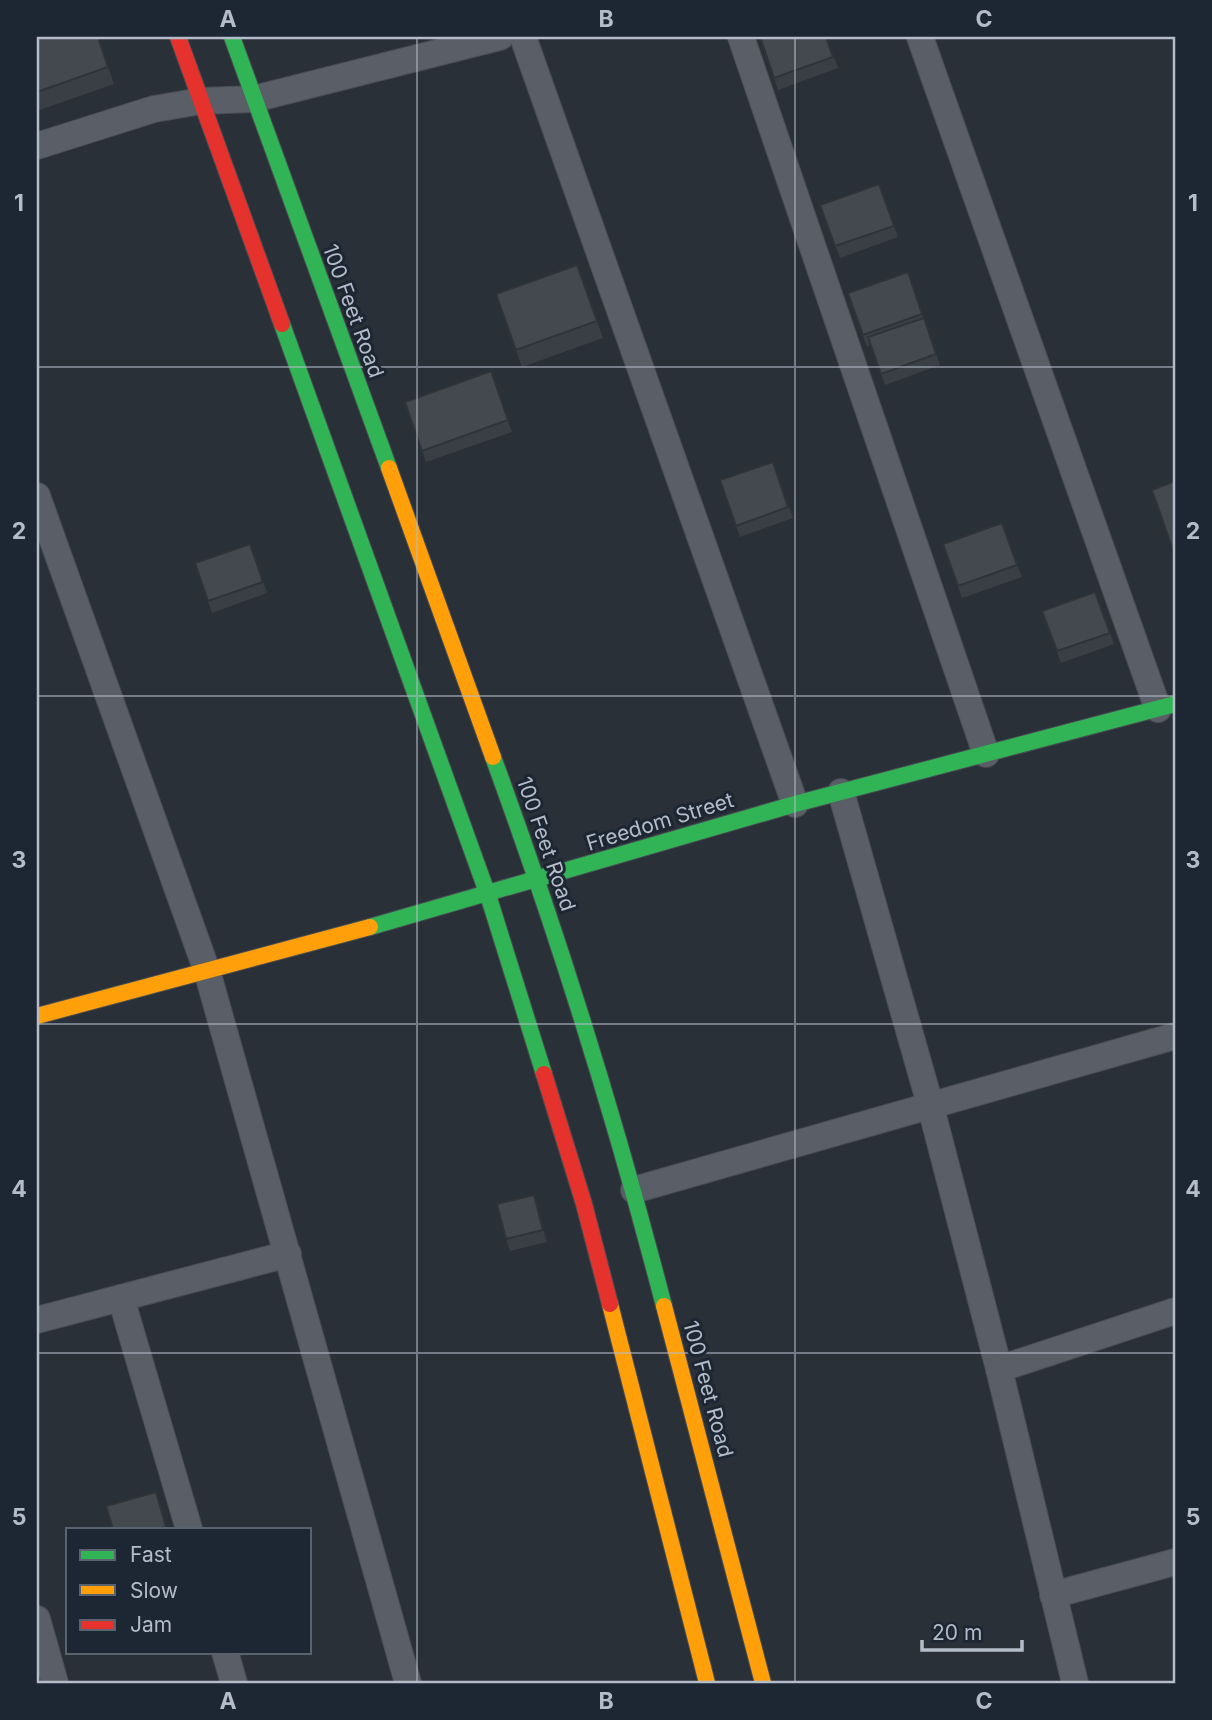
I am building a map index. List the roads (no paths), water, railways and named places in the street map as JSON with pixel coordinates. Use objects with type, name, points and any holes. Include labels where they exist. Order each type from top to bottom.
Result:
[{"type":"main road","points":[[178,37],[488,895],[584,1204],[707,1683]]},
{"type":"main road","name":"100 Feet Road","points":[[232,37],[538,880],[634,1190],[763,1683]]},
{"type":"main road","name":"Freedom Street","points":[[37,1016],[488,895],[794,804],[1167,707]]},
{"type":"street","points":[[37,146],[153,109],[201,101],[254,99],[500,37]]},
{"type":"street","points":[[523,37],[794,804]]},
{"type":"street","points":[[740,37],[986,754]]},
{"type":"street","points":[[920,37],[1167,707]]},
{"type":"street","points":[[37,496],[207,971],[408,1683]]},
{"type":"street","points":[[841,792],[930,1104],[999,1369],[1075,1683]]},
{"type":"street","points":[[634,1190],[1175,1036]]},
{"type":"street","points":[[37,1320],[288,1254]]},
{"type":"street","points":[[121,1298],[189,1528]]},
{"type":"street","points":[[999,1369],[1175,1311]]},
{"type":"street","points":[[1053,1595],[1175,1562]]},
{"type":"street","points":[[37,1619],[55,1683]]},
{"type":"street","points":[[226,1654],[234,1683]]}]
